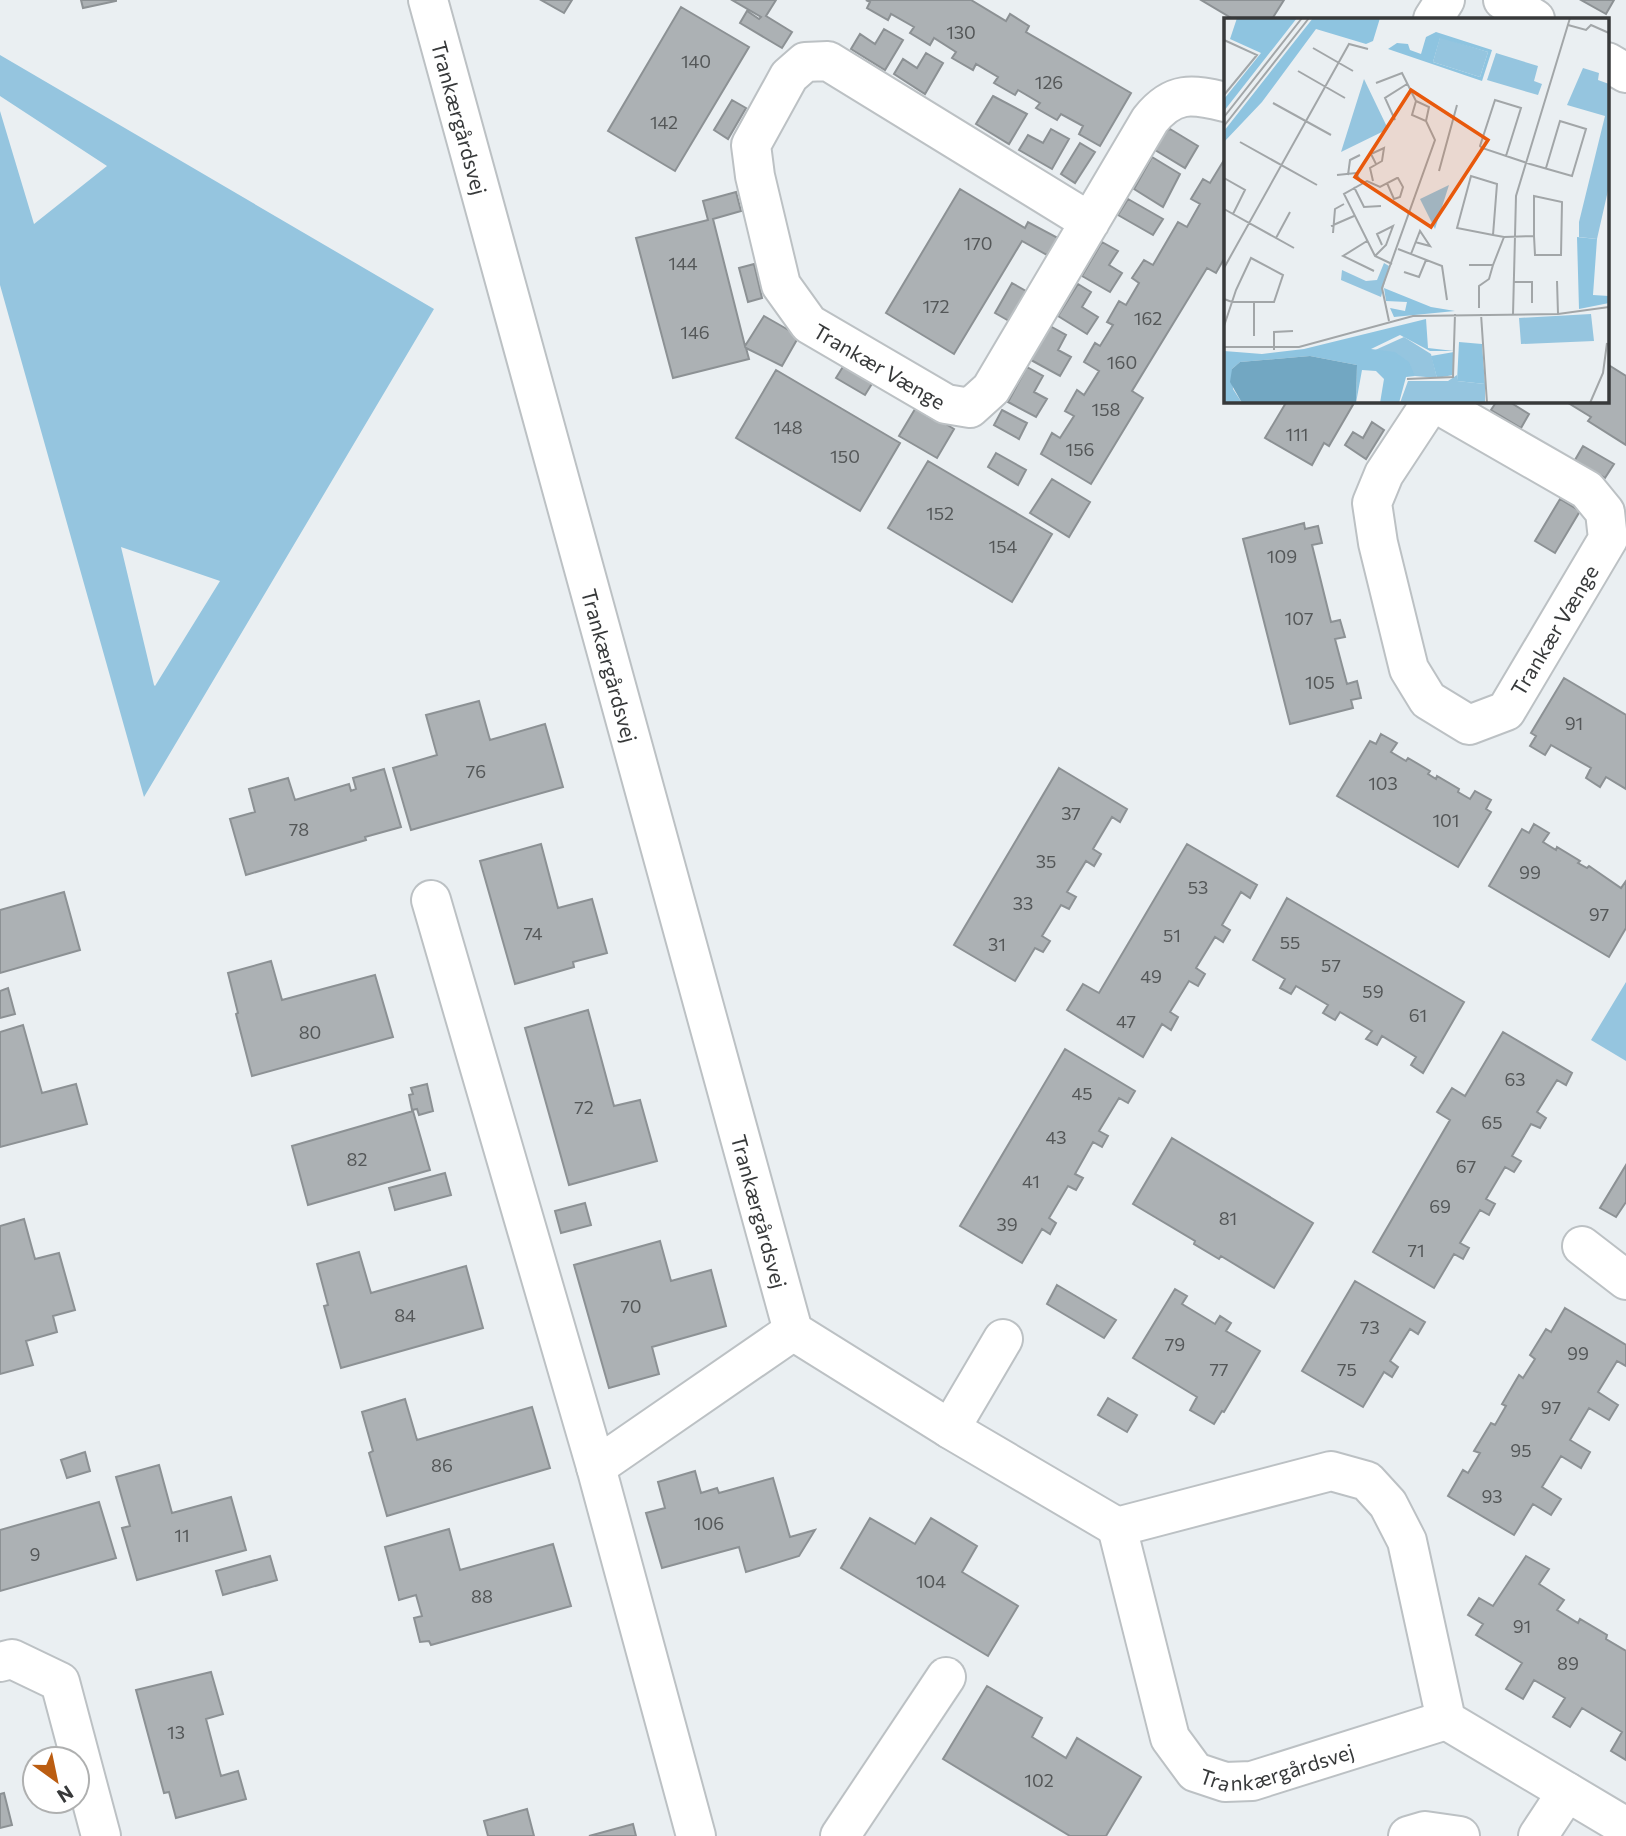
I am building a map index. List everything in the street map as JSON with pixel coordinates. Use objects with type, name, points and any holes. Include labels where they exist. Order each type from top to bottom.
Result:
[{"type":"street","name":"Trankærgårdsvej","points":[[428,0],[793,1331]]},
{"type":"street","points":[[1434,18],[1446,0]]},
{"type":"street","points":[[1503,0],[1533,18]]},
{"type":"street","name":"Trankær Vænge","points":[[1090,222],[828,61],[805,62],[789,76],[751,145],[755,176],[781,285],[809,324],[946,404],[970,408],[991,389],[1159,108],[1185,96],[1198,95],[1224,102]]},
{"type":"street","points":[[1608,63],[1626,73]]},
{"type":"street","name":"Trankær Vænge","points":[[1431,402],[1384,474],[1372,503],[1378,543],[1409,669],[1428,701],[1469,725],[1506,711],[1608,539],[1605,512],[1587,490],[1434,402]]},
{"type":"street","points":[[430,900],[596,1467],[696,1836]]},
{"type":"street","points":[[1582,1246],[1626,1280]]},
{"type":"street","points":[[596,1467],[793,1331],[950,1429],[1117,1527],[1331,1471],[1367,1482],[1388,1504],[1407,1541],[1446,1720],[1626,1827]]},
{"type":"street","points":[[950,1429],[1003,1339]]},
{"type":"street","name":"Trankærgårdsvej","points":[[1117,1527],[1170,1738],[1195,1772],[1225,1782],[1252,1781],[1446,1720]]},
{"type":"street","points":[[0,1662],[12,1659],[60,1682],[101,1836]]},
{"type":"street","points":[[841,1836],[946,1677]]},
{"type":"street","points":[[1538,1836],[1567,1792]]},
{"type":"street","points":[[1408,1836],[1425,1831],[1460,1836]]},
{"type":"shaded area","points":[[0,55],[434,309],[144,797],[0,285],[0,111],[34,224],[107,166],[0,96]],"holes":[[[121,547],[220,581],[155,686]]]},
{"type":"shaded area","points":[[1626,982],[1626,1061],[1591,1040]]},
{"type":"building","points":[[81,0],[116,0],[116,1],[83,8]]},
{"type":"building","points":[[541,0],[572,0],[564,13]]},
{"type":"building","points":[[732,0],[776,0],[766,16],[792,32],[782,48],[740,23],[747,11],[759,19],[761,17]]},
{"type":"building","points":[[866,0],[971,0],[1006,21],[1010,14],[1029,26],[1026,32],[1131,93],[1100,146],[1079,134],[1083,126],[1061,114],[1057,120],[1036,108],[1040,103],[1018,90],[1015,95],[994,83],[998,77],[976,64],[973,70],[952,58],[956,52],[934,38],[930,45],[910,33],[914,27],[891,14],[888,20],[867,8],[870,2]]},
{"type":"building","points":[[1201,0],[1284,0],[1273,18],[1231,18]]},
{"type":"building","points":[[1581,0],[1614,0],[1606,14]]},
{"type":"building","points":[[681,7],[749,47],[675,171],[608,131]]},
{"type":"building","points":[[884,29],[903,40],[885,70],[851,49],[860,34],[875,44]]},
{"type":"building","points":[[926,53],[943,63],[925,94],[894,74],[903,59],[917,68]]},
{"type":"building","points":[[993,96],[1027,114],[1009,144],[976,124]]},
{"type":"building","points":[[732,100],[746,108],[728,139],[714,130]]},
{"type":"building","points":[[1051,129],[1069,139],[1052,169],[1019,150],[1028,135],[1043,143]]},
{"type":"building","points":[[1170,129],[1198,146],[1185,168],[1155,150],[1165,132]]},
{"type":"building","points":[[1080,143],[1095,152],[1075,183],[1061,174]]},
{"type":"building","points":[[1152,157],[1180,174],[1163,207],[1134,189]]},
{"type":"building","points":[[1224,160],[1224,259],[1216,273],[1207,268],[1132,391],[1143,398],[1091,484],[1041,454],[1052,433],[1060,438],[1074,416],[1065,411],[1077,390],[1084,395],[1099,371],[1084,362],[1095,343],[1100,346],[1113,325],[1107,322],[1119,301],[1126,305],[1139,283],[1132,278],[1144,260],[1153,265],[1178,222],[1187,227],[1200,204],[1191,199],[1203,179],[1210,183]]},
{"type":"building","points":[[960,189],[1025,228],[1028,222],[1058,238],[1047,255],[1022,241],[954,354],[886,313]]},
{"type":"building","points":[[736,192],[741,211],[713,219],[745,346],[764,316],[799,336],[782,366],[746,348],[749,359],[673,378],[636,238],[708,220],[703,201]]},
{"type":"building","points":[[1128,199],[1163,219],[1153,235],[1118,215]]},
{"type":"building","points":[[1102,242],[1118,251],[1109,265],[1122,273],[1110,292],[1082,276]]},
{"type":"building","points":[[754,264],[762,298],[748,302],[739,268]]},
{"type":"building","points":[[1012,283],[1026,291],[1009,321],[995,313]]},
{"type":"building","points":[[1078,284],[1091,292],[1082,307],[1098,317],[1087,334],[1058,316]]},
{"type":"building","points":[[1050,326],[1066,335],[1058,350],[1071,357],[1060,376],[1031,360]]},
{"type":"building","points":[[844,365],[873,382],[865,395],[836,378]]},
{"type":"building","points":[[1608,365],[1626,376],[1626,445],[1588,421],[1591,417],[1567,402],[1608,402]]},
{"type":"building","points":[[1027,367],[1043,376],[1034,392],[1047,399],[1036,417],[1008,402]]},
{"type":"building","points":[[776,370],[900,443],[860,511],[736,438]]},
{"type":"building","points":[[1286,402],[1354,403],[1329,446],[1324,443],[1312,465],[1265,438]]},
{"type":"building","points":[[1496,402],[1510,402],[1529,414],[1521,428],[1491,410]]},
{"type":"building","points":[[915,409],[954,429],[937,458],[899,436]]},
{"type":"building","points":[[1002,410],[1027,423],[1019,439],[994,425]]},
{"type":"building","points":[[1372,422],[1384,430],[1366,459],[1345,445],[1353,432],[1363,438]]},
{"type":"building","points":[[1583,446],[1614,464],[1605,478],[1575,460]]},
{"type":"building","points":[[996,453],[1026,470],[1018,485],[988,467]]},
{"type":"building","points":[[928,461],[1052,534],[1012,602],[888,528]]},
{"type":"building","points":[[1052,479],[1090,502],[1069,537],[1030,513]]},
{"type":"building","points":[[1560,499],[1580,511],[1555,553],[1535,541]]},
{"type":"building","points":[[1304,523],[1305,529],[1318,526],[1322,543],[1312,545],[1331,622],[1340,620],[1345,637],[1335,639],[1347,684],[1357,681],[1361,698],[1351,700],[1353,708],[1290,724],[1243,539]]},
{"type":"building","points":[[1564,678],[1626,715],[1626,789],[1606,777],[1600,787],[1586,778],[1591,768],[1551,745],[1545,755],[1530,746],[1536,736],[1531,733]]},
{"type":"building","points":[[479,701],[490,740],[545,724],[563,787],[411,830],[393,768],[437,755],[426,715]]},
{"type":"building","points":[[1381,734],[1397,743],[1391,752],[1430,771],[1428,774],[1436,779],[1437,776],[1470,799],[1475,791],[1491,800],[1486,809],[1491,812],[1458,867],[1337,796],[1370,741],[1376,744]]},
{"type":"building","points":[[1059,768],[1127,809],[1120,822],[1112,817],[1093,849],[1101,854],[1094,866],[1086,861],[1067,892],[1076,897],[1069,909],[1061,905],[1042,936],[1050,941],[1043,952],[1035,948],[1015,981],[954,945]]},
{"type":"building","points":[[384,769],[401,827],[246,875],[230,819],[255,812],[249,789],[288,778],[295,800],[349,784],[351,791],[356,789],[353,778]]},
{"type":"building","points":[[1534,824],[1549,833],[1543,842],[1556,850],[1557,847],[1580,861],[1578,863],[1587,868],[1589,866],[1621,888],[1626,881],[1626,928],[1609,957],[1489,886],[1522,829],[1529,833]]},
{"type":"building","points":[[541,844],[558,908],[592,899],[607,953],[573,962],[574,967],[515,984],[480,861]]},
{"type":"building","points":[[1187,844],[1257,885],[1250,898],[1241,892],[1222,925],[1230,930],[1223,942],[1215,937],[1196,968],[1205,974],[1198,986],[1189,981],[1170,1012],[1178,1017],[1171,1030],[1162,1024],[1143,1057],[1067,1010],[1083,984],[1099,993]]},
{"type":"building","points":[[64,892],[80,950],[0,973],[0,910]]},
{"type":"building","points":[[1287,898],[1464,1002],[1423,1073],[1411,1065],[1416,1057],[1382,1036],[1377,1045],[1366,1039],[1372,1031],[1340,1012],[1335,1020],[1323,1013],[1328,1005],[1296,986],[1291,994],[1280,988],[1285,979],[1253,960]]},
{"type":"building","points":[[271,961],[282,1000],[375,975],[393,1037],[252,1076],[228,973]]},
{"type":"building","points":[[8,988],[15,1014],[0,1018],[0,991]]},
{"type":"building","points":[[588,1010],[614,1106],[640,1100],[657,1161],[569,1185],[525,1028]]},
{"type":"building","points":[[23,1025],[42,1093],[76,1084],[87,1124],[0,1147],[0,1032]]},
{"type":"building","points":[[1503,1032],[1572,1073],[1566,1085],[1557,1080],[1537,1112],[1546,1118],[1540,1128],[1531,1124],[1512,1156],[1521,1161],[1514,1172],[1505,1167],[1486,1199],[1495,1204],[1489,1215],[1480,1210],[1460,1243],[1469,1248],[1463,1259],[1454,1254],[1434,1288],[1373,1252],[1450,1120],[1437,1112],[1452,1088],[1465,1096]]},
{"type":"building","points":[[1065,1049],[1135,1091],[1128,1103],[1119,1098],[1099,1131],[1108,1136],[1102,1147],[1093,1142],[1075,1174],[1083,1178],[1076,1190],[1068,1186],[1049,1218],[1056,1223],[1050,1234],[1042,1229],[1022,1263],[960,1226]]},
{"type":"building","points":[[427,1084],[433,1111],[419,1115],[417,1109],[412,1110],[409,1095],[413,1094],[411,1088]]},
{"type":"building","points":[[413,1111],[430,1170],[308,1205],[292,1146]]},
{"type":"building","points":[[1172,1138],[1313,1223],[1274,1288],[1221,1256],[1219,1259],[1194,1244],[1195,1241],[1133,1204]]},
{"type":"building","points":[[1626,1165],[1626,1202],[1616,1217],[1600,1208]]},
{"type":"building","points":[[445,1173],[451,1195],[395,1210],[389,1188]]},
{"type":"building","points":[[585,1203],[591,1225],[561,1233],[555,1211]]},
{"type":"building","points":[[24,1219],[35,1259],[59,1253],[75,1310],[53,1316],[57,1332],[26,1341],[33,1365],[0,1374],[0,1226]]},
{"type":"building","points":[[660,1241],[671,1281],[711,1270],[726,1326],[652,1347],[659,1374],[609,1388],[574,1265]]},
{"type":"building","points":[[359,1252],[371,1293],[466,1266],[483,1328],[341,1368],[324,1306],[328,1305],[317,1264]]},
{"type":"building","points":[[1355,1281],[1425,1322],[1418,1334],[1410,1329],[1390,1361],[1398,1367],[1392,1377],[1384,1372],[1363,1407],[1302,1371]]},
{"type":"building","points":[[1057,1285],[1116,1320],[1104,1338],[1047,1304]]},
{"type":"building","points":[[1175,1289],[1187,1296],[1182,1304],[1215,1324],[1220,1316],[1231,1323],[1226,1331],[1260,1351],[1214,1424],[1190,1410],[1197,1397],[1133,1358]]},
{"type":"building","points":[[1565,1308],[1626,1345],[1626,1366],[1617,1361],[1598,1392],[1618,1405],[1609,1420],[1589,1408],[1570,1440],[1590,1452],[1581,1468],[1561,1456],[1542,1487],[1561,1499],[1551,1515],[1533,1504],[1514,1535],[1448,1496],[1463,1470],[1468,1473],[1480,1453],[1474,1451],[1491,1423],[1495,1425],[1506,1406],[1502,1404],[1519,1375],[1523,1378],[1535,1359],[1530,1355],[1546,1329],[1551,1332]]},
{"type":"building","points":[[1108,1398],[1137,1415],[1127,1432],[1098,1415]]},
{"type":"building","points":[[405,1399],[417,1440],[532,1407],[550,1468],[387,1516],[369,1453],[373,1451],[362,1412]]},
{"type":"building","points":[[85,1452],[90,1471],[67,1478],[61,1460]]},
{"type":"building","points":[[159,1465],[172,1513],[231,1497],[246,1550],[137,1580],[122,1528],[130,1526],[116,1477]]},
{"type":"building","points":[[695,1471],[701,1493],[717,1488],[719,1493],[773,1478],[790,1537],[815,1530],[799,1556],[746,1572],[739,1547],[662,1568],[646,1513],[665,1508],[658,1482]]},
{"type":"building","points":[[99,1502],[116,1558],[0,1591],[0,1530]]},
{"type":"building","points":[[870,1518],[915,1544],[931,1518],[977,1546],[962,1572],[1018,1606],[988,1656],[841,1568]]},
{"type":"building","points":[[449,1529],[460,1570],[553,1544],[571,1606],[431,1645],[429,1641],[420,1642],[414,1618],[422,1616],[416,1595],[399,1600],[385,1547]]},
{"type":"building","points":[[270,1556],[277,1580],[223,1595],[216,1571]]},
{"type":"building","points":[[1526,1556],[1549,1569],[1539,1584],[1564,1600],[1557,1610],[1578,1623],[1580,1619],[1607,1635],[1606,1639],[1626,1651],[1626,1760],[1611,1751],[1622,1732],[1582,1708],[1570,1727],[1553,1717],[1565,1698],[1534,1680],[1523,1699],[1506,1689],[1522,1663],[1476,1635],[1483,1624],[1468,1615],[1479,1598],[1493,1606]]},
{"type":"building","points":[[211,1672],[223,1714],[206,1719],[221,1776],[238,1771],[246,1799],[176,1818],[169,1792],[164,1793],[136,1690]]},
{"type":"building","points":[[987,1686],[1042,1718],[1032,1737],[1066,1758],[1077,1738],[1141,1777],[1106,1836],[1070,1836],[943,1759]]},
{"type":"building","points":[[4,1793],[12,1825],[0,1828],[0,1794]]},
{"type":"building","points":[[527,1809],[534,1836],[488,1836],[484,1821]]},
{"type":"building","points":[[633,1824],[636,1836],[589,1836]]}]
